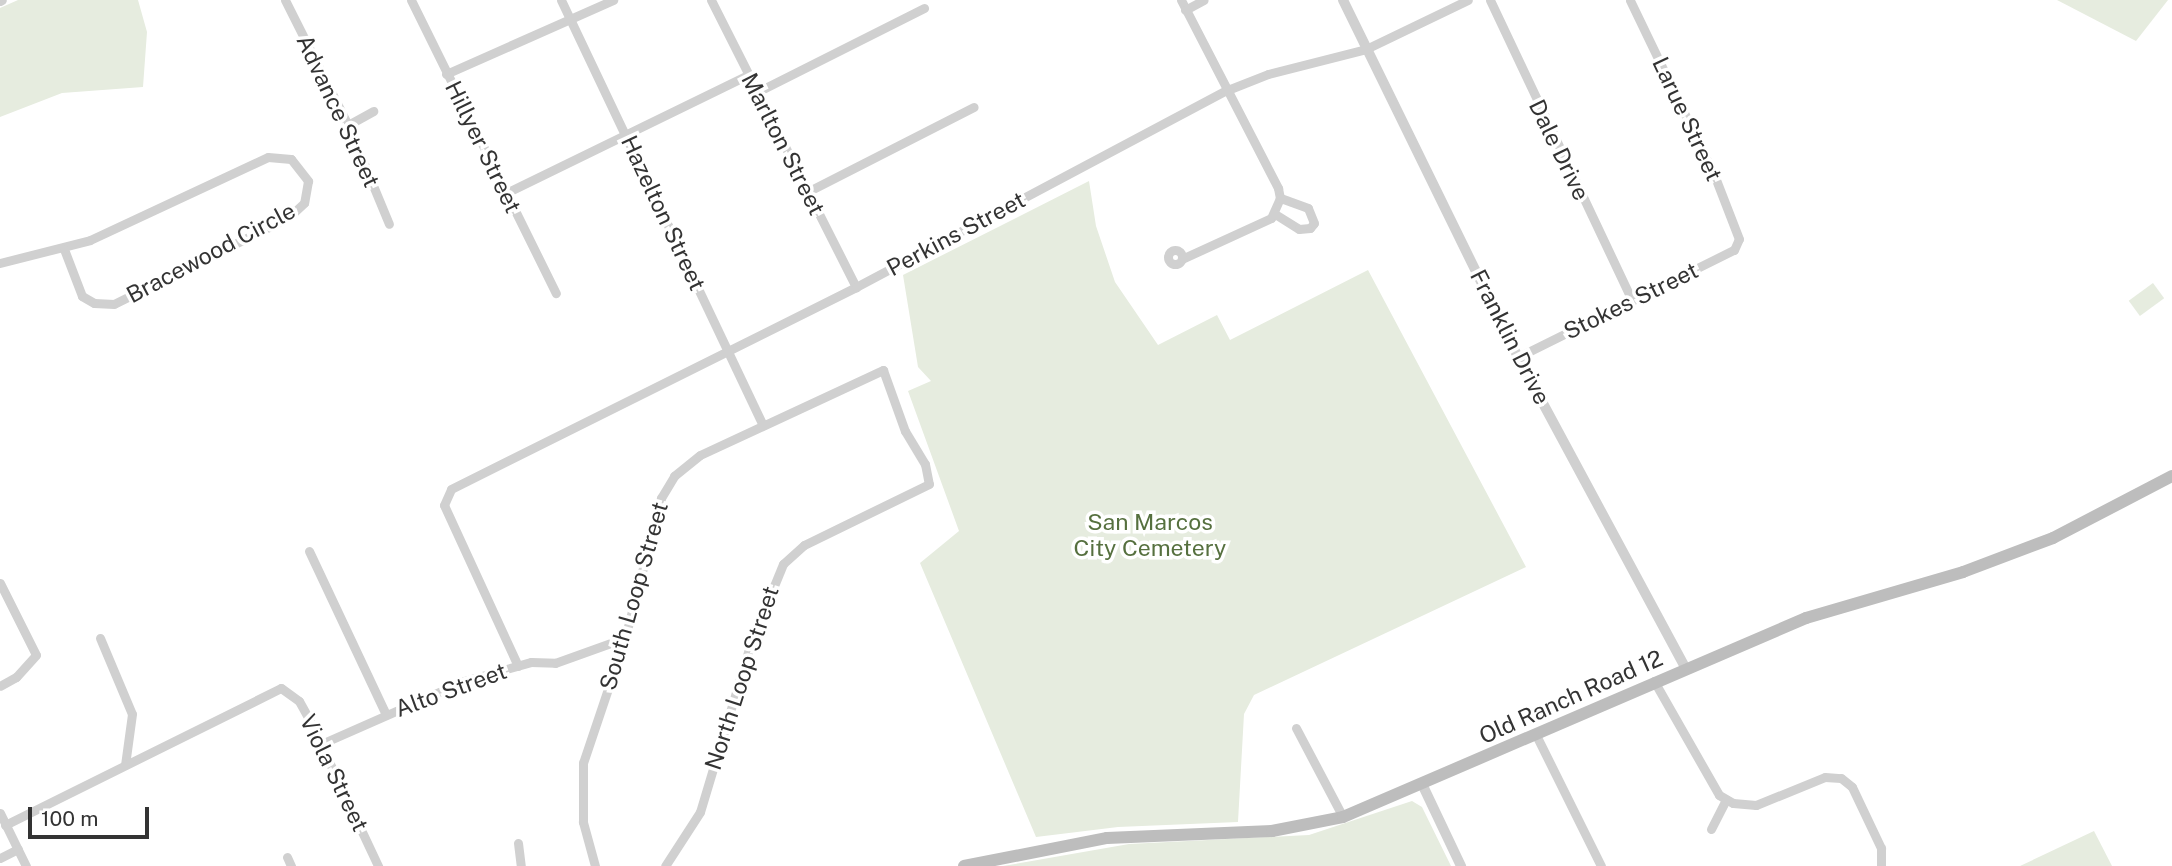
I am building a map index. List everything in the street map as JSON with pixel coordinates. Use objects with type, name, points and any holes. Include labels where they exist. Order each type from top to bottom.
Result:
[{"type":"main road","name":"Old Ranch Road 12","points":[[964,866],[1107,838],[1272,831],[1343,817],[1423,786],[1654,681],[1806,618],[1971,570],[2053,538],[2172,476]]},
{"type":"street","name":"Advance Street","points":[[285,0],[348,125],[389,224]]},
{"type":"street","name":"Hillyer Street","points":[[411,0],[556,293]]},
{"type":"street","name":"Hazelton Street","points":[[561,0],[762,426]]},
{"type":"street","points":[[446,74],[571,21],[612,0]]},
{"type":"street","name":"Marlton Street","points":[[711,0],[856,287]]},
{"type":"street","points":[[1181,0],[1225,91],[1278,188],[1280,198],[1275,214],[1196,256],[1182,259]]},
{"type":"street","points":[[1185,10],[1204,0]]},
{"type":"street","name":"Franklin Drive","points":[[1343,0],[1518,357],[1686,670]]},
{"type":"street","name":"Perkins Street","points":[[519,666],[444,505],[451,489],[707,358],[729,352],[856,287],[1225,91],[1268,74],[1366,49],[1468,0]]},
{"type":"street","name":"Dale Drive","points":[[1490,0],[1632,301]]},
{"type":"street","name":"Larue Street","points":[[1630,0],[1715,177],[1739,240]]},
{"type":"street","points":[[757,92],[924,9]]},
{"type":"street","points":[[506,193],[748,75]]},
{"type":"street","points":[[807,192],[974,107]]},
{"type":"street","points":[[348,125],[373,111]]},
{"type":"street","name":"Bracewood Circle","points":[[0,263],[64,249],[268,157],[291,159],[308,181],[304,203],[289,217],[114,303],[94,303],[82,296],[64,249]]},
{"type":"street","points":[[1275,214],[1299,229],[1310,228],[1314,223],[1308,208],[1280,198]]},
{"type":"street","name":"Stokes Street","points":[[1518,357],[1734,250],[1739,240]]},
{"type":"street","name":"South Loop Street","points":[[595,865],[583,821],[583,763],[625,638],[657,511],[674,476],[700,455],[883,370],[929,484]]},
{"type":"street","name":"North Loop Street","points":[[665,866],[701,812],[751,642],[783,564],[804,545],[929,484]]},
{"type":"street","points":[[309,551],[386,715]]},
{"type":"street","points":[[0,583],[36,656],[16,677],[0,686]]},
{"type":"street","points":[[5,825],[125,765],[132,714],[100,638]]},
{"type":"street","name":"Alto Street","points":[[321,744],[464,681],[519,666],[555,663],[625,638]]},
{"type":"street","points":[[1654,681],[1709,782],[1727,800],[1762,804],[1819,779],[1841,778],[1858,799],[1881,848],[1882,865]]},
{"type":"street","name":"Viola Street","points":[[125,765],[281,688],[299,701],[378,866]]},
{"type":"street","points":[[1296,729],[1343,817]]},
{"type":"street","points":[[1535,735],[1601,866]]},
{"type":"street","points":[[1423,786],[1461,866]]},
{"type":"street","points":[[1711,829],[1727,800]]},
{"type":"street","points":[[0,813],[26,866]]},
{"type":"street","points":[[518,843],[521,866]]},
{"type":"street","points":[[0,858],[18,849]]},
{"type":"green space","points":[[18,0],[138,0],[147,32],[143,87],[62,93],[0,117],[0,8]]},
{"type":"green space","points":[[2057,0],[2168,0],[2136,41]]},
{"type":"green space","name":"San Marcos City Cemetery","points":[[1089,181],[1096,226],[1115,282],[1158,345],[1217,315],[1230,340],[1368,270],[1526,567],[1254,695],[1244,714],[1238,822],[1118,827],[1036,837],[920,563],[959,531],[908,391],[931,381],[918,367],[903,275]]},
{"type":"green space","points":[[2153,283],[2164,298],[2140,316],[2129,301]]},
{"type":"green space","points":[[1412,801],[1422,807],[1451,866],[1003,866],[1129,844],[1309,835]]},
{"type":"green space","points":[[2094,831],[2112,866],[2020,866]]}]
